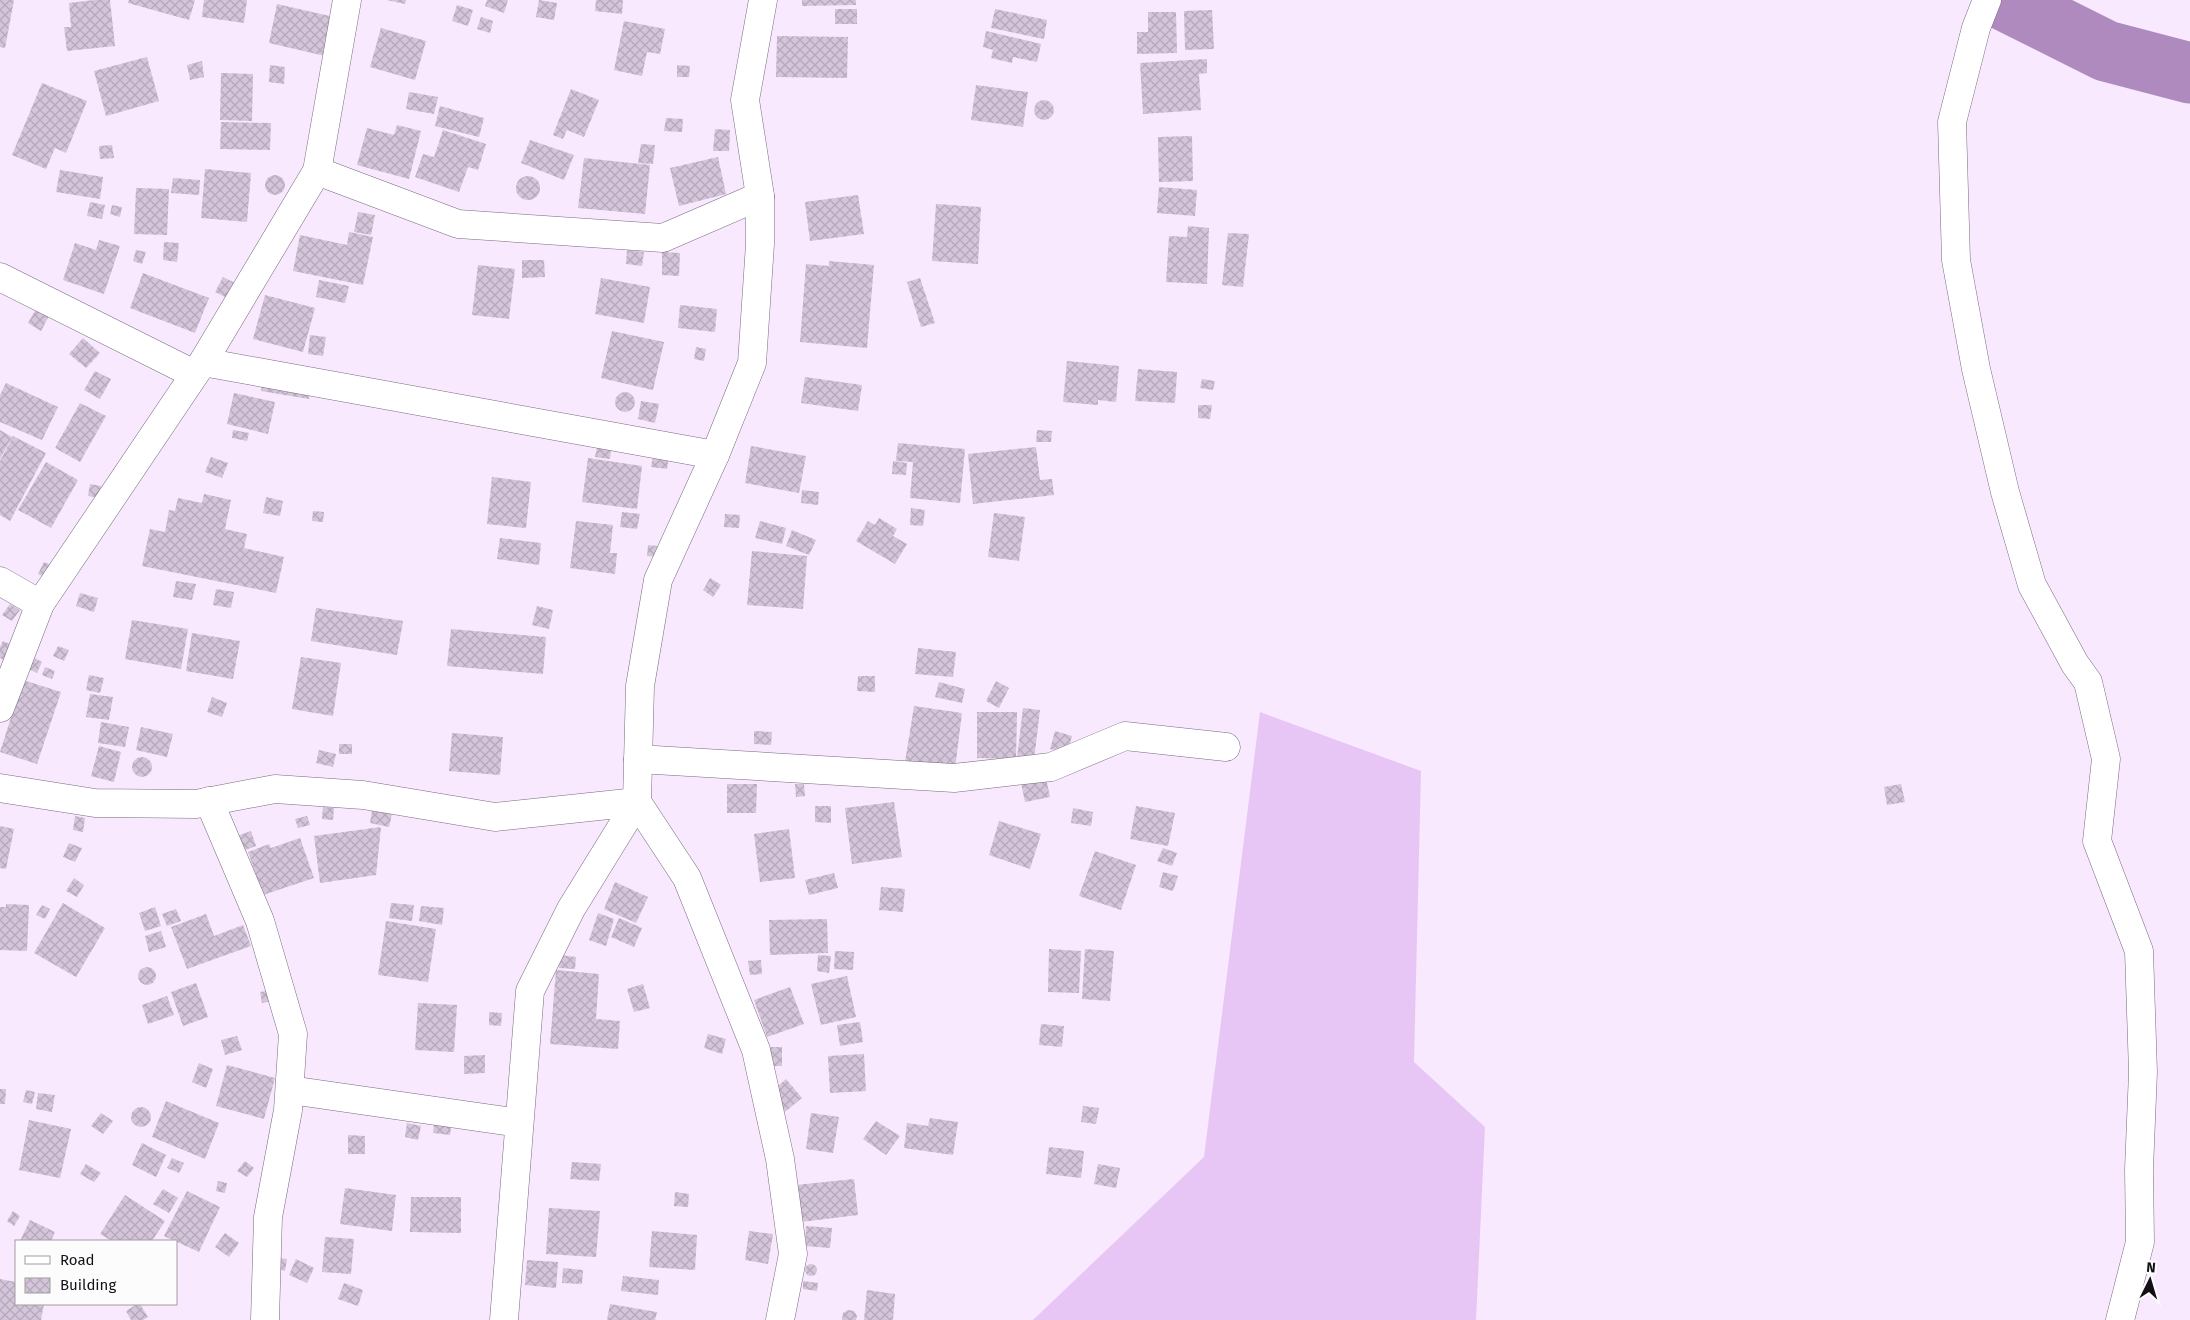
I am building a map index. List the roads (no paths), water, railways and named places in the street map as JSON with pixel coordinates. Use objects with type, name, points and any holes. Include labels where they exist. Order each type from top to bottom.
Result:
[{"type":"street","points":[[0,708],[40,604],[199,368],[318,170],[347,0]]},
{"type":"street","points":[[504,1320],[530,992],[571,909],[637,802],[640,686],[658,580],[715,455],[752,363],[760,244],[760,196],[746,100],[763,0]]},
{"type":"street","points":[[1987,0],[1976,28],[1952,122],[1956,260],[1976,368],[2005,492],[2032,585],[2075,664],[2088,682],[2106,759],[2096,841],[2139,951],[2143,1072],[2139,1169],[2140,1242],[2120,1320]]},
{"type":"street","points":[[318,170],[458,224],[663,238],[760,196]]},
{"type":"street","points":[[0,277],[199,368],[715,455]]},
{"type":"street","points":[[0,581],[40,604]]},
{"type":"street","points":[[638,759],[954,778],[1051,767],[1125,736],[1226,747]]},
{"type":"street","points":[[0,788],[95,803],[196,804],[275,790],[363,795],[495,817],[637,802]]},
{"type":"street","points":[[208,801],[260,921],[293,1034],[290,1090],[268,1217],[266,1320]]},
{"type":"street","points":[[637,802],[686,878],[756,1050],[780,1159],[793,1254],[780,1320]]},
{"type":"street","points":[[290,1090],[519,1123]]},
{"type":"waterway","points":[[2004,0],[2106,51],[2190,73]]}]
